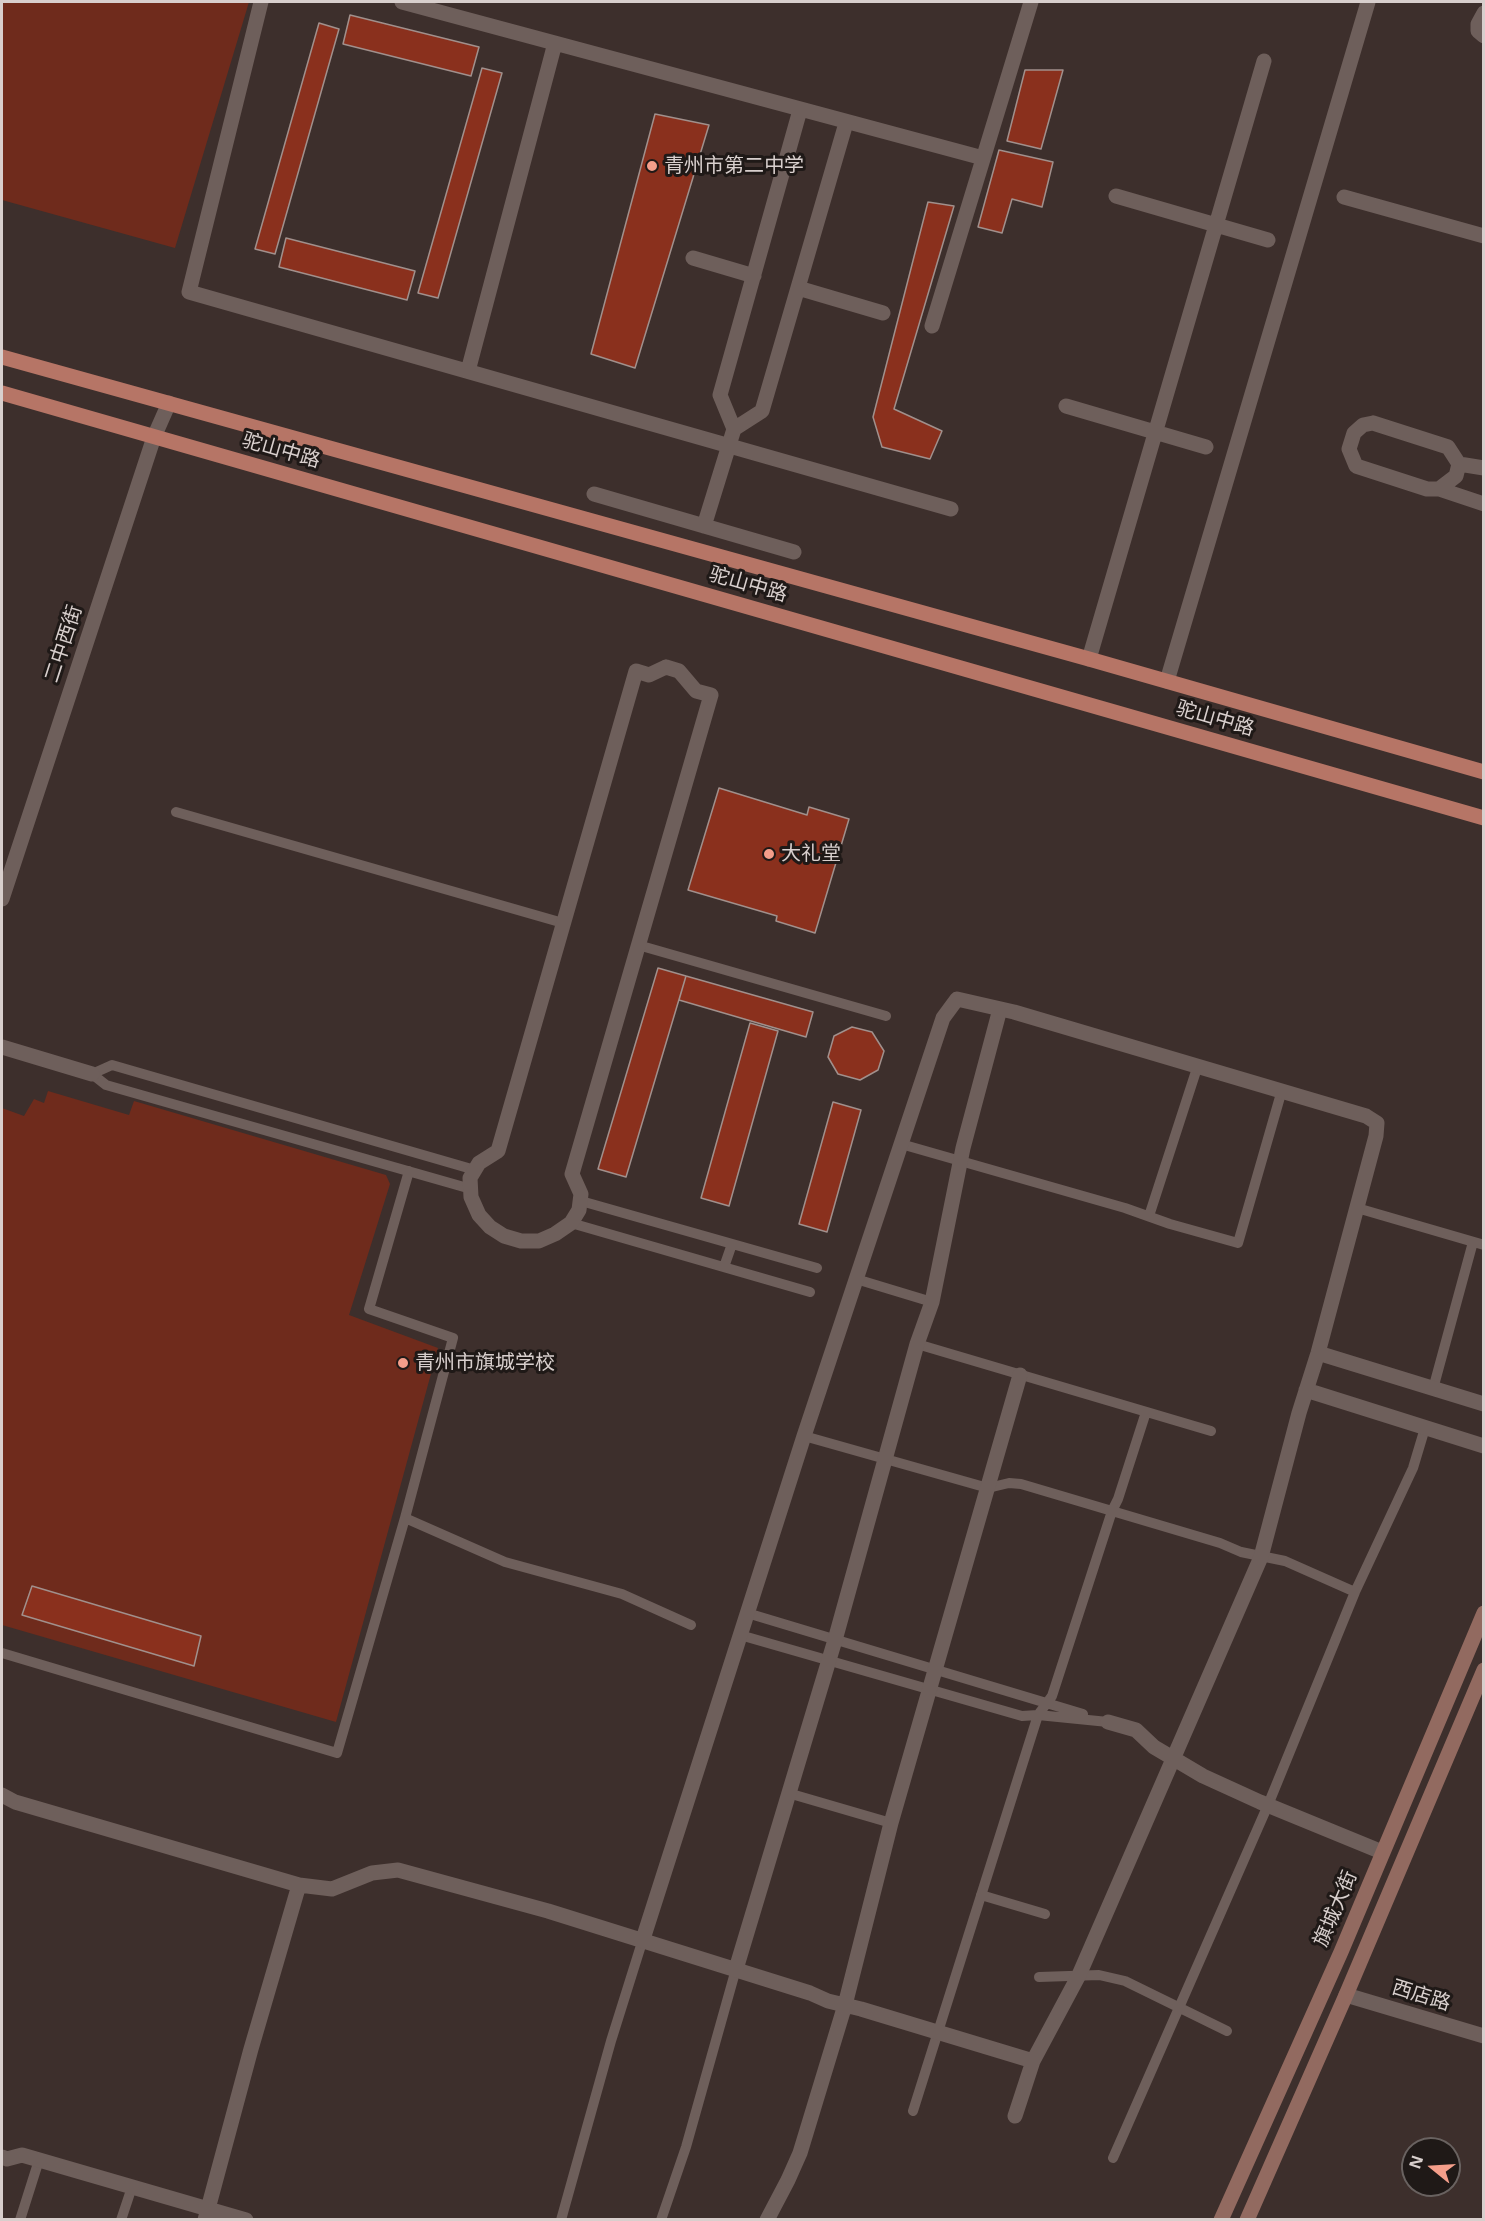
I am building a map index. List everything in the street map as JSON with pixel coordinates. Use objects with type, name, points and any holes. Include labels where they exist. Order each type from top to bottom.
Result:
[{"type":"main road","name":"驼山中路","points":[[2,357],[1089,659],[1484,772]]},
{"type":"main road","name":"驼山中路","points":[[2,393],[1484,818]]},
{"type":"main road","name":"旗城大街","points":[[1221,2220],[1336,1962],[1484,1613]]},
{"type":"main road","points":[[1247,2220],[1346,1995],[1484,1670]]},
{"type":"street","points":[[261,2],[189,292],[951,509]]},
{"type":"street","points":[[402,2],[983,158]]},
{"type":"street","points":[[932,326],[1031,2]]},
{"type":"street","points":[[1167,681],[1368,2]]},
{"type":"street","points":[[1484,13],[1478,24],[1478,32],[1484,36]]},
{"type":"street","points":[[468,371],[555,43]]},
{"type":"street","points":[[1089,659],[1264,61]]},
{"type":"street","points":[[705,526],[734,429],[720,396],[800,110]]},
{"type":"street","points":[[734,429],[762,411],[846,123]]},
{"type":"street","points":[[1116,196],[1268,240]]},
{"type":"street","points":[[1344,197],[1484,236]]},
{"type":"street","points":[[693,258],[754,276]]},
{"type":"street","points":[[798,288],[883,313]]},
{"type":"street","name":"二中西街","points":[[2,899],[154,437],[169,403]]},
{"type":"street","points":[[1066,406],[1206,447]]},
{"type":"street","points":[[1438,489],[1456,476],[1459,464],[1448,447],[1373,423],[1364,425],[1354,433],[1349,449],[1356,466],[1426,489],[1438,489],[1484,504]]},
{"type":"street","points":[[1459,464],[1484,468]]},
{"type":"street","points":[[594,494],[794,552]]},
{"type":"street","points":[[666,667],[679,671],[696,691],[711,695],[572,1173],[581,1194],[579,1210],[571,1223],[555,1234],[539,1241],[521,1241],[504,1236],[490,1227],[479,1215],[471,1197],[470,1178],[479,1163],[498,1151],[563,923],[636,671],[649,675],[666,667]]},
{"type":"street","points":[[643,1940],[804,1436],[943,1018],[957,999],[1198,1065],[1366,1116],[1377,1123],[1376,1136],[1261,1557],[1079,1975],[1033,2061],[1015,2116]]},
{"type":"street","points":[[736,1969],[835,1640],[917,1344],[932,1302],[963,1148],[1000,1009]]},
{"type":"street","points":[[2,1047],[92,1074]]},
{"type":"street","points":[[1318,1353],[1484,1404]]},
{"type":"street","points":[[766,2220],[800,2153],[845,2005],[928,1689],[1020,1375]]},
{"type":"street","points":[[1306,1390],[1484,1446]]},
{"type":"street","points":[[1108,1722],[1137,1730],[1154,1748],[1203,1776],[1383,1852]]},
{"type":"street","points":[[2,1795],[15,1802],[299,1884],[332,1889],[372,1873],[398,1870],[548,1911],[845,2005],[1033,2061]]},
{"type":"street","points":[[207,2214],[251,2049],[299,1884]]},
{"type":"street","name":"西店路","points":[[1346,1995],[1484,2036]]},
{"type":"street","points":[[2,2157],[7,2159],[22,2155],[132,2187],[207,2214],[246,2220]]},
{"type":"lane","points":[[176,812],[563,923]]},
{"type":"lane","points":[[638,945],[886,1016]]},
{"type":"lane","points":[[471,1189],[106,1085],[92,1074],[112,1065],[475,1170]]},
{"type":"lane","points":[[1149,1216],[1198,1065]]},
{"type":"lane","points":[[901,1144],[1238,1243],[1282,1090]]},
{"type":"lane","points":[[2,1653],[337,1753],[405,1518],[453,1338],[369,1309],[409,1172]]},
{"type":"lane","points":[[581,1201],[818,1268]]},
{"type":"lane","points":[[1357,1208],[1478,1243],[1433,1389]]},
{"type":"lane","points":[[571,1223],[810,1292]]},
{"type":"lane","points":[[724,1267],[732,1244]]},
{"type":"lane","points":[[856,1279],[932,1302]]},
{"type":"lane","points":[[917,1344],[1211,1431]]},
{"type":"lane","points":[[913,2111],[1038,1715],[1052,1696],[1146,1412]]},
{"type":"lane","points":[[1113,2158],[1268,1805],[1355,1592],[1413,1468],[1425,1428]]},
{"type":"lane","points":[[804,1436],[988,1488],[1009,1483],[1022,1484],[1221,1543],[1241,1552],[1285,1561],[1355,1592]]},
{"type":"lane","points":[[405,1518],[505,1562],[622,1594],[691,1625]]},
{"type":"lane","points":[[747,1613],[1108,1722]]},
{"type":"lane","points":[[740,1635],[1022,1716],[1038,1715],[1108,1722]]},
{"type":"lane","points":[[788,1793],[891,1823]]},
{"type":"lane","points":[[981,1895],[1045,1914]]},
{"type":"lane","points":[[561,2220],[611,2041],[643,1940]]},
{"type":"lane","points":[[661,2220],[686,2147],[736,1969]]},
{"type":"lane","points":[[1039,1977],[1099,1975],[1125,1981],[1227,2031]]},
{"type":"lane","points":[[20,2220],[39,2160]]},
{"type":"lane","points":[[121,2220],[132,2187]]},
{"type":"shaded area","points":[[2,2],[249,2],[175,248],[2,200]]},
{"type":"shaded area","points":[[48,1091],[129,1115],[134,1101],[386,1175],[390,1184],[349,1315],[438,1348],[336,1722],[2,1625],[2,1108],[24,1116],[34,1099],[44,1103]]},
{"type":"building","points":[[350,15],[479,47],[471,76],[343,44]]},
{"type":"building","points":[[319,23],[339,29],[275,254],[255,249]]},
{"type":"building","points":[[482,68],[502,73],[438,298],[418,293]]},
{"type":"building","points":[[1025,70],[1063,70],[1041,149],[1007,141]]},
{"type":"building","points":[[655,114],[709,125],[635,368],[591,354]]},
{"type":"building","points":[[999,150],[1053,162],[1042,207],[1012,199],[1002,233],[978,227]]},
{"type":"building","points":[[928,202],[954,206],[894,409],[942,431],[930,459],[882,447],[873,417]]},
{"type":"building","points":[[286,238],[415,271],[407,300],[279,267]]},
{"type":"building","name":"大礼堂","points":[[719,788],[807,815],[809,807],[849,819],[815,933],[776,921],[777,916],[688,890]]},
{"type":"building","points":[[658,968],[686,976],[626,1177],[598,1169]]},
{"type":"building","points":[[686,976],[813,1012],[806,1037],[679,1000]]},
{"type":"building","points":[[750,1023],[778,1031],[729,1206],[701,1198]]},
{"type":"building","points":[[852,1027],[872,1032],[884,1051],[878,1070],[860,1080],[838,1074],[828,1057],[834,1036]]},
{"type":"building","points":[[833,1102],[861,1110],[827,1232],[799,1224]]},
{"type":"building","points":[[32,1586],[201,1636],[194,1666],[22,1615]]},
{"type":"place","name":"青州市第二中学","points":[[652,166]]},
{"type":"place","name":"大礼堂","points":[[769,854]]},
{"type":"place","name":"青州市旗城学校","points":[[403,1363]]}]
